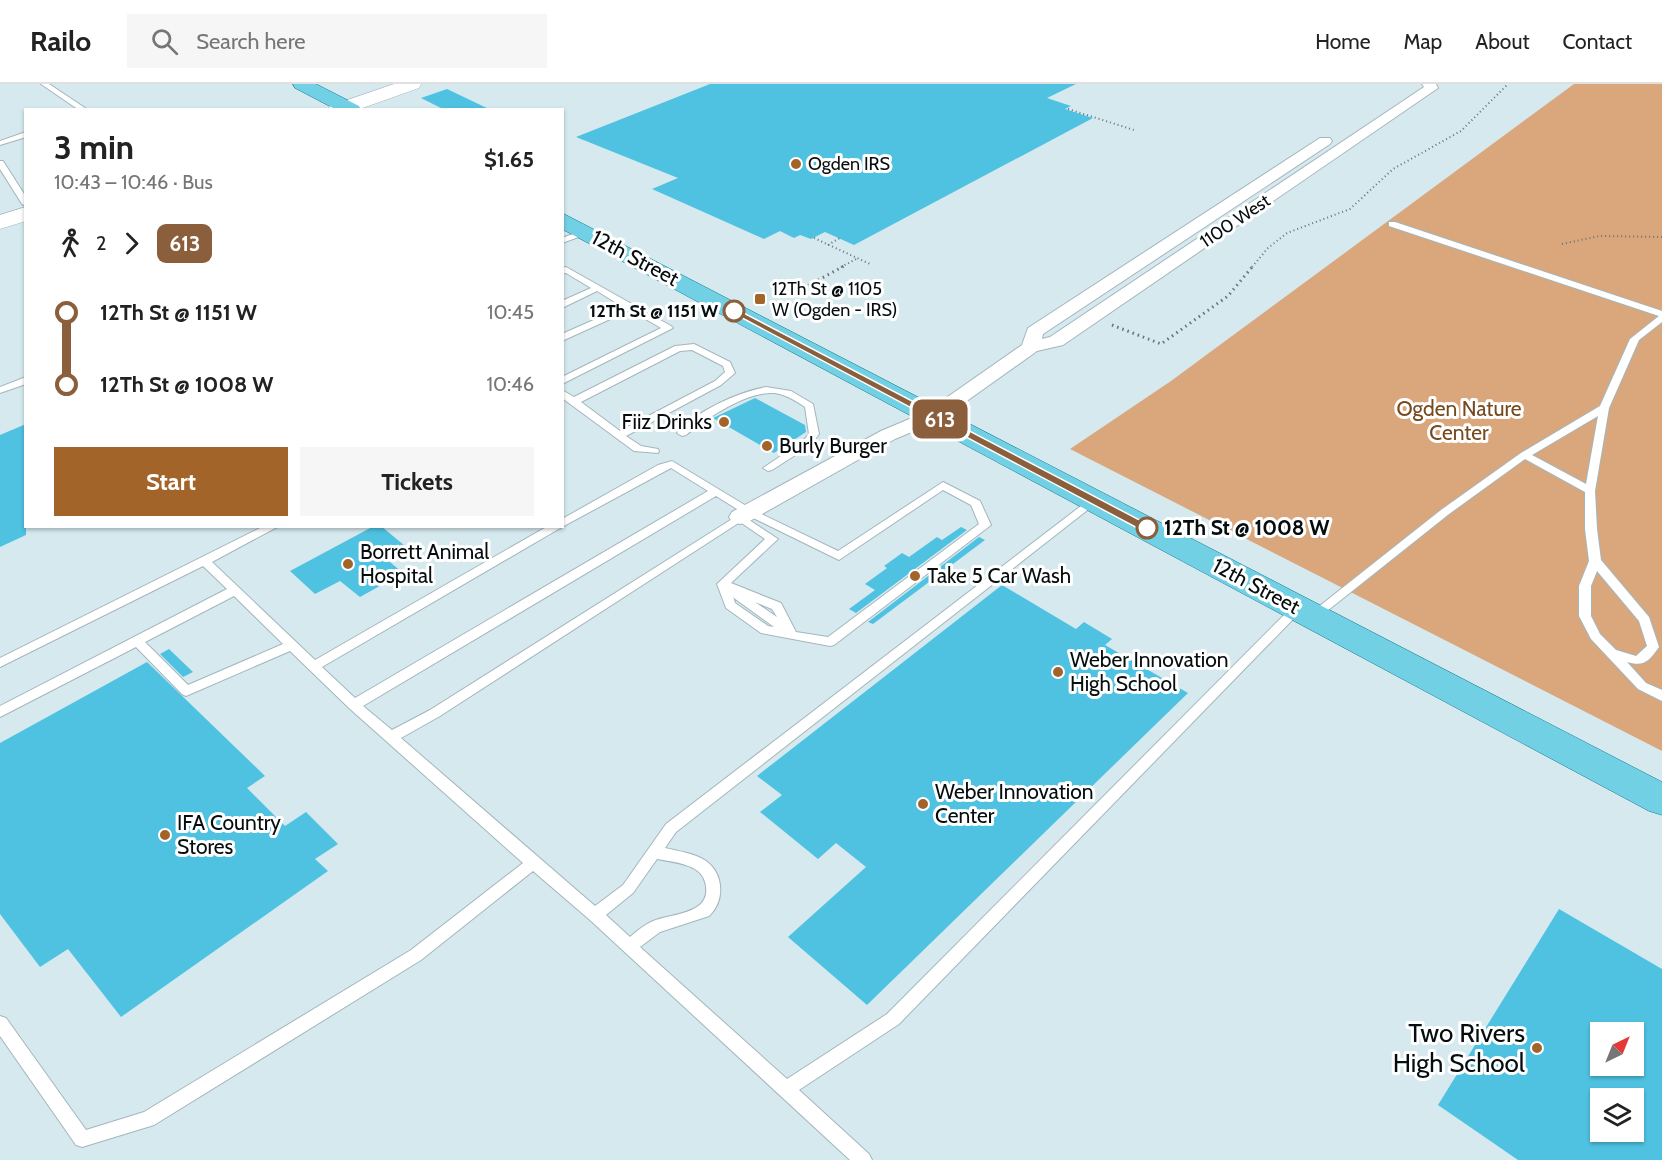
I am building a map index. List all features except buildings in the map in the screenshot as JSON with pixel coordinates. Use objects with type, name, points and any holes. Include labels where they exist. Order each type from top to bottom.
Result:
[{"type":"main road","points":[[302,84],[345,108]]},
{"type":"main road","name":"12th Street","points":[[570,231],[933,416],[1662,800]]},
{"type":"street","points":[[345,108],[412,84]]},
{"type":"street","name":"1100 West","points":[[1031,346],[1034,332],[1412,84]]},
{"type":"street","name":"1100 West","points":[[745,514],[888,435],[933,416],[1031,346],[1056,341],[1431,88],[1429,84]]},
{"type":"street","points":[[0,222],[24,214]]},
{"type":"street","points":[[1066,310],[1089,318]]},
{"type":"lane","points":[[44,84],[82,108]]},
{"type":"lane","points":[[1,141],[24,135]]},
{"type":"lane","points":[[0,163],[24,201]]},
{"type":"lane","points":[[1392,224],[1662,316]]},
{"type":"lane","points":[[564,271],[566,270],[669,328],[564,380]]},
{"type":"lane","points":[[564,304],[597,288]]},
{"type":"lane","points":[[564,337],[630,307]]},
{"type":"lane","points":[[1662,316],[1635,339],[1604,408],[1590,490],[1595,561],[1585,586],[1585,615],[1595,636],[1642,686],[1662,696]]},
{"type":"lane","points":[[573,402],[678,348],[694,346],[727,364],[730,373],[718,383],[618,436]]},
{"type":"lane","points":[[0,390],[24,381]]},
{"type":"lane","points":[[682,433],[696,421],[747,393],[767,390],[783,391],[810,406],[814,434],[807,443],[768,468]]},
{"type":"lane","points":[[564,395],[638,449],[654,451]]},
{"type":"lane","points":[[786,1089],[893,1019],[1306,612],[1525,454],[1604,408]]},
{"type":"lane","points":[[1525,454],[1590,490]]},
{"type":"lane","points":[[564,523],[662,467],[672,464],[716,491],[772,539],[723,584]]},
{"type":"lane","points":[[723,584],[730,605],[765,630],[830,642],[985,525],[976,503],[943,485],[839,556],[745,514]]},
{"type":"lane","points":[[354,705],[716,491]]},
{"type":"lane","points":[[595,915],[628,889],[671,828],[1094,501]]},
{"type":"lane","points":[[391,737],[435,713],[745,514]]},
{"type":"lane","points":[[0,663],[270,528]]},
{"type":"lane","points":[[314,666],[554,528]]},
{"type":"lane","points":[[1595,561],[1645,620],[1653,647],[1638,661],[1610,653]]},
{"type":"lane","points":[[206,562],[354,705],[595,915],[863,1160]]},
{"type":"lane","points":[[723,584],[777,606],[792,634]]},
{"type":"lane","points":[[0,712],[235,590]]},
{"type":"lane","points":[[137,641],[186,691],[292,645]]},
{"type":"lane","points":[[629,947],[654,927],[690,918],[707,909],[714,896],[714,880],[705,868],[690,860],[654,852]]},
{"type":"lane","points":[[0,1023],[82,1138],[148,1119],[416,956],[533,863]]},
{"type":"path","points":[[1089,318],[1161,344],[1228,296],[1268,248],[1287,233],[1350,209],[1393,169],[1461,131],[1508,84]]},
{"type":"path","points":[[1068,109],[1134,130]]},
{"type":"path","points":[[1562,244],[1595,235],[1662,237]]},
{"type":"path","points":[[814,238],[870,264]]},
{"type":"path","points":[[828,245],[840,238]]},
{"type":"path","points":[[789,296],[858,258]]},
{"type":"green space","name":"Ogden Nature Center","points":[[1574,84],[1662,84],[1662,751],[1070,449],[1171,381]]},
{"type":"bus line","name":"613","points":[[734,311],[1147,528]]},
{"type":"place","name":"Ogden IRS","points":[[796,164]]},
{"type":"place","name":"12Th St @ 1105 W (Ogden - IRS)","points":[[760,299]]},
{"type":"place","name":"12Th St @ 1151 W","points":[[734,311]]},
{"type":"place","name":"Fiiz Drinks","points":[[724,422]]},
{"type":"place","name":"Burly Burger","points":[[767,446]]},
{"type":"place","name":"12Th St @ 1008 W","points":[[1147,528]]},
{"type":"place","name":"Borrett Animal Hospital","points":[[348,564]]},
{"type":"place","name":"Take 5 Car Wash","points":[[915,576]]},
{"type":"place","name":"Weber Innovation High School","points":[[1058,672]]},
{"type":"place","name":"Weber Innovation Center","points":[[923,804]]},
{"type":"place","name":"IFA Country Stores","points":[[165,835]]},
{"type":"place","name":"Two Rivers High School","points":[[1537,1048]]}]
